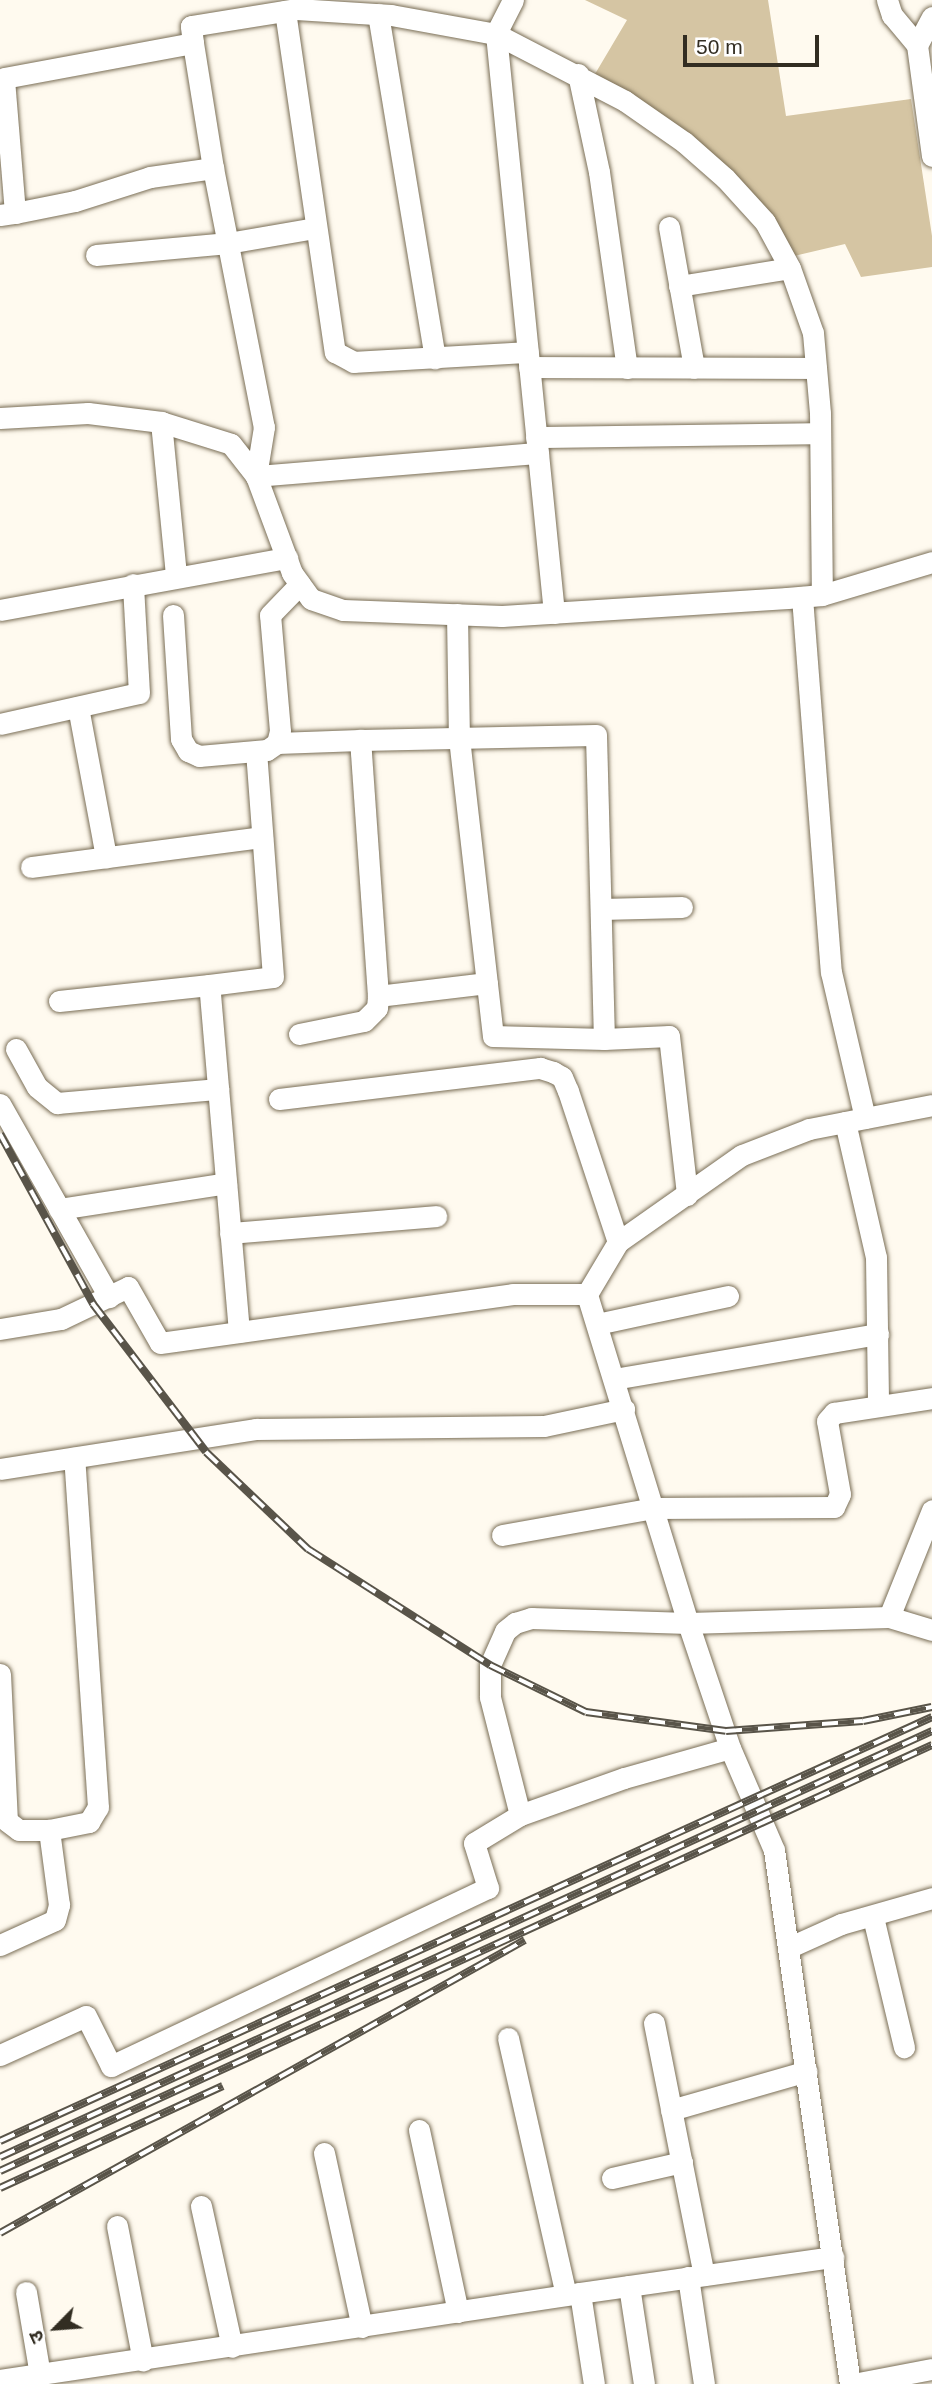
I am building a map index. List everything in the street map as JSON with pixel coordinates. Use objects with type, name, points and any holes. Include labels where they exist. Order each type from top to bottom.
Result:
[{"type":"street","points":[[513,0],[496,34],[554,613]]},
{"type":"street","points":[[887,0],[892,15],[917,45],[932,156]]},
{"type":"street","points":[[256,476],[264,427],[213,168],[191,26],[285,10],[378,14],[408,9],[496,34],[578,74],[684,142],[725,178],[765,222],[790,268],[813,333],[820,433],[812,596],[831,972],[872,1225],[878,1334],[878,1406]]},
{"type":"street","points":[[285,10],[335,352],[354,362],[435,358],[529,360],[627,368],[816,368]]},
{"type":"street","points":[[378,14],[435,358]]},
{"type":"street","points":[[917,45],[932,17]]},
{"type":"street","points":[[193,43],[4,78],[7,214],[75,201],[150,177],[213,168]]},
{"type":"street","points":[[578,74],[600,172],[627,368]]},
{"type":"street","points":[[668,227],[694,368]]},
{"type":"street","points":[[96,255],[228,243],[315,228]]},
{"type":"street","points":[[679,286],[790,268]]},
{"type":"street","points":[[0,418],[88,414],[161,422],[231,444],[256,476],[287,558],[300,584],[311,599],[343,610],[457,614],[554,613],[812,596],[932,562]]},
{"type":"street","points":[[161,422],[176,576]]},
{"type":"street","points":[[256,476],[537,445],[820,433]]},
{"type":"street","points":[[0,610],[287,558]]},
{"type":"street","points":[[0,723],[139,693],[133,584]]},
{"type":"street","points":[[277,743],[270,615],[279,601],[300,584]]},
{"type":"street","points":[[457,614],[459,738],[493,1036],[604,1039],[669,1036],[687,1195]]},
{"type":"street","points":[[173,615],[181,739],[188,751],[199,756],[256,752],[277,743],[596,735],[604,1039]]},
{"type":"street","points":[[78,707],[106,858]]},
{"type":"street","points":[[299,1034],[364,1021],[377,1008],[360,740]]},
{"type":"street","points":[[59,1001],[273,977],[256,752]]},
{"type":"street","points":[[31,867],[262,837]]},
{"type":"street","points":[[601,909],[682,907]]},
{"type":"street","points":[[378,996],[487,984]]},
{"type":"street","points":[[209,985],[239,1332]]},
{"type":"street","points":[[16,1049],[37,1087],[57,1103],[218,1089]]},
{"type":"street","points":[[279,1099],[540,1068],[553,1072],[562,1077],[568,1091],[618,1242]]},
{"type":"street","points":[[0,1104],[109,1297]]},
{"type":"street","points":[[932,1104],[809,1129],[742,1155],[618,1242],[587,1294],[688,1623],[730,1748],[774,1850],[852,2384],[932,2369]]},
{"type":"street","points":[[59,1209],[226,1183]]},
{"type":"street","points":[[230,1233],[436,1216]]},
{"type":"street","points":[[0,1329],[61,1319],[128,1287],[160,1343],[513,1294],[587,1294]]},
{"type":"street","points":[[597,1324],[728,1296]]},
{"type":"street","points":[[614,1379],[878,1334]]},
{"type":"street","points":[[502,1535],[654,1508],[834,1507],[839,1494],[827,1421],[834,1413],[932,1398]]},
{"type":"street","points":[[0,1469],[256,1429],[544,1426],[624,1409]]},
{"type":"street","points":[[0,1674],[7,1821],[19,1830],[49,1830],[89,1822],[99,1807],[74,1458]]},
{"type":"street","points":[[889,1616],[932,1510]]},
{"type":"street","points":[[520,1815],[491,1697],[490,1665],[505,1631],[531,1618],[688,1623],[889,1616],[932,1630]]},
{"type":"street","points":[[0,2055],[86,2016],[111,2066],[488,1888],[474,1843],[520,1815],[624,1777],[730,1748]]},
{"type":"street","points":[[0,1945],[51,1923],[59,1913],[49,1830]]},
{"type":"street","points":[[790,1947],[841,1924],[932,1898]]},
{"type":"street","points":[[873,1917],[904,2048]]},
{"type":"street","points":[[654,2023],[682,2162],[696,2276],[704,2384]]},
{"type":"street","points":[[508,2038],[594,2384]]},
{"type":"street","points":[[671,2110],[807,2071]]},
{"type":"street","points":[[419,2130],[458,2312]]},
{"type":"street","points":[[324,2153],[362,2327]]},
{"type":"street","points":[[612,2178],[682,2162]]},
{"type":"street","points":[[201,2206],[232,2347]]},
{"type":"street","points":[[117,2226],[143,2361]]},
{"type":"street","points":[[0,2380],[40,2375],[92,2377],[143,2361],[573,2294],[833,2257]]},
{"type":"street","points":[[629,2286],[644,2384]]},
{"type":"street","points":[[26,2292],[40,2375]]},
{"type":"shaded area","points":[[585,0],[768,0],[786,116],[911,99],[932,236],[932,267],[861,277],[845,244],[794,256],[747,188],[595,74],[627,20]]},
{"type":"railway","points":[[0,1134],[93,1304],[206,1452],[308,1549],[490,1665],[586,1712],[726,1731],[863,1721],[932,1707]]},
{"type":"railway","points":[[0,2141],[932,1717]]},
{"type":"railway","points":[[0,2157],[932,1731]]},
{"type":"railway","points":[[0,2171],[932,1745]]},
{"type":"railway","points":[[0,2233],[525,1940]]},
{"type":"railway","points":[[0,2188],[223,2086]]}]
